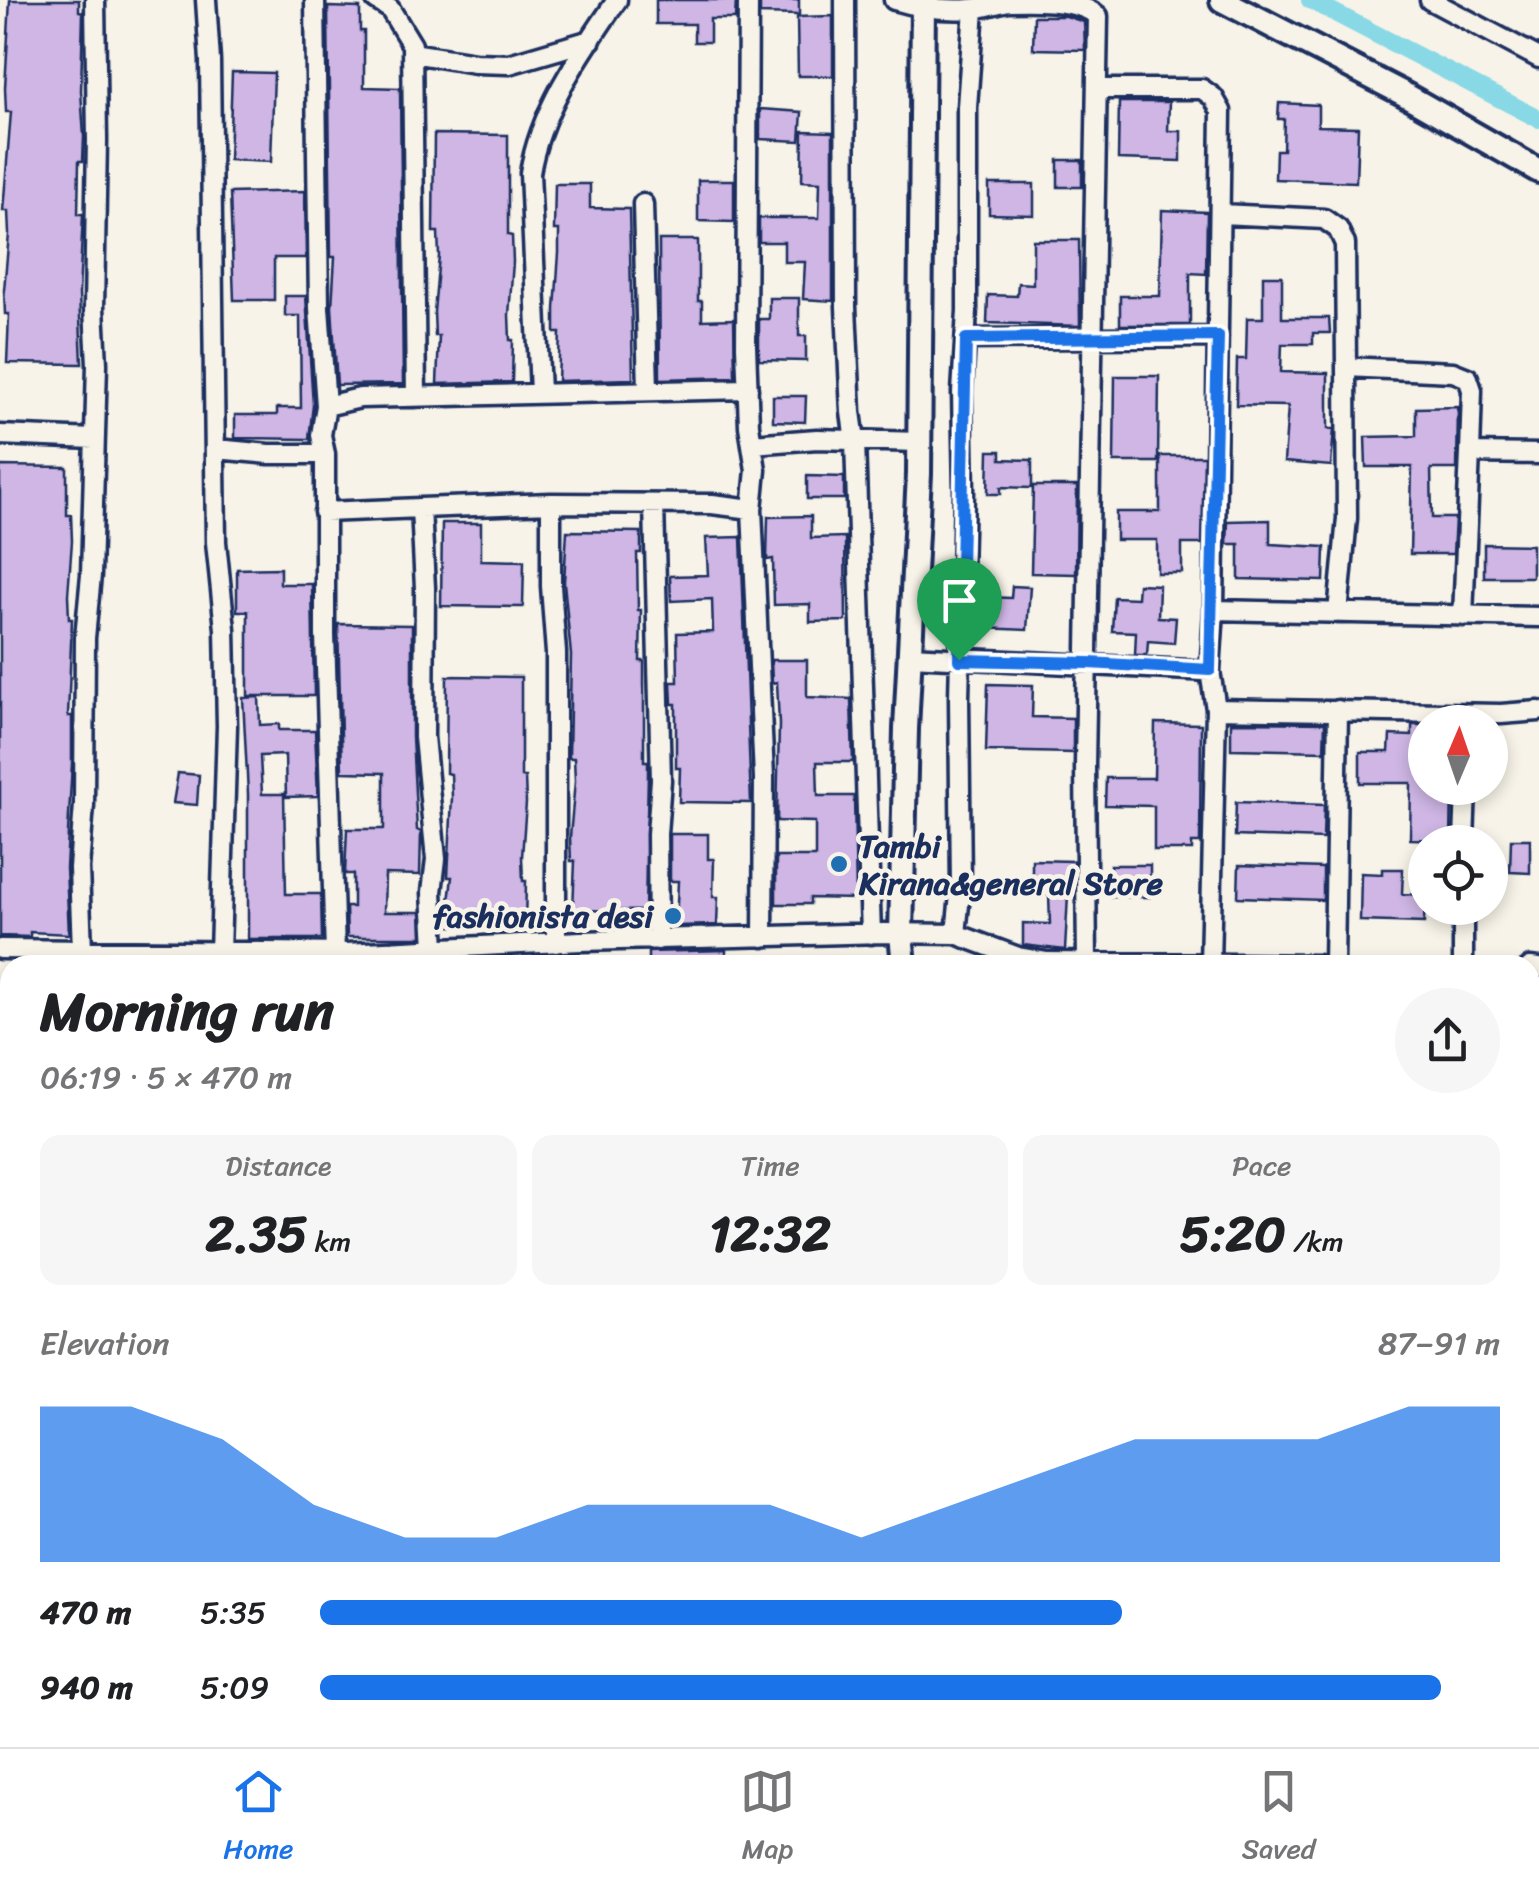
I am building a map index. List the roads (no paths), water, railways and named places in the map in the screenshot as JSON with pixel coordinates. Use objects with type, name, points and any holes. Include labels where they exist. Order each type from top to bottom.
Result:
[{"type":"street","points":[[82,950],[79,868],[97,364],[95,0]]},
{"type":"street","points":[[206,0],[216,542],[225,629],[227,726],[220,952]]},
{"type":"street","points":[[315,0],[318,308],[326,406],[320,434],[325,454],[336,953]]},
{"type":"street","points":[[376,0],[390,9],[412,45],[416,397]]},
{"type":"street","points":[[540,392],[530,174],[535,141],[542,123],[618,0]]},
{"type":"street","points":[[748,0],[748,390],[756,470],[752,508],[764,778],[762,937]]},
{"type":"street","points":[[845,0],[846,307],[855,442],[871,934]]},
{"type":"street","points":[[894,0],[974,9],[1012,0],[1074,2],[1090,6],[1098,16],[1085,765],[1087,955]]},
{"type":"street","points":[[1222,0],[1404,94],[1539,171]]},
{"type":"street","points":[[1430,0],[1539,58]]},
{"type":"street","points":[[903,955],[920,442],[923,4]]},
{"type":"street","points":[[956,934],[961,885],[959,660],[967,107],[974,9]]},
{"type":"street","points":[[412,53],[509,64],[591,40]]},
{"type":"street","points":[[1098,89],[1202,89],[1213,97],[1221,111],[1210,670],[1216,709],[1210,955]]},
{"type":"street","points":[[643,204],[648,390]]},
{"type":"street","points":[[1221,214],[1324,219],[1338,228],[1345,244],[1347,518],[1338,613]]},
{"type":"street","points":[[966,339],[1218,336]]},
{"type":"street","points":[[1346,368],[1453,372],[1468,378],[1472,390],[1463,616]]},
{"type":"street","points":[[326,406],[360,398],[748,390]]},
{"type":"street","points":[[0,435],[94,439]]},
{"type":"street","points":[[752,444],[817,439],[920,442]]},
{"type":"street","points":[[216,449],[325,454]]},
{"type":"street","points":[[1470,453],[1539,454]]},
{"type":"street","points":[[324,512],[551,502],[752,508]]},
{"type":"street","points":[[551,502],[556,653],[556,943]]},
{"type":"street","points":[[654,504],[662,780],[657,834],[658,940]]},
{"type":"street","points":[[421,508],[424,737],[436,859],[432,892],[435,948]]},
{"type":"street","points":[[1214,610],[1539,617]]},
{"type":"street","points":[[910,656],[1210,670]]},
{"type":"street","points":[[1216,709],[1408,714]]},
{"type":"street","points":[[1334,955],[1338,710]]},
{"type":"street","points":[[1508,714],[1539,711]]},
{"type":"street","points":[[1463,925],[1463,955]]},
{"type":"street","points":[[193,955],[871,934],[956,934],[1013,955]]},
{"type":"street","points":[[0,950],[82,950],[122,955]]},
{"type":"waterway","points":[[1310,0],[1539,119]]},
{"type":"place","name":"Tambi Kirana&general Store","points":[[839,864]]},
{"type":"place","name":"fashionista desi","points":[[673,916]]}]
